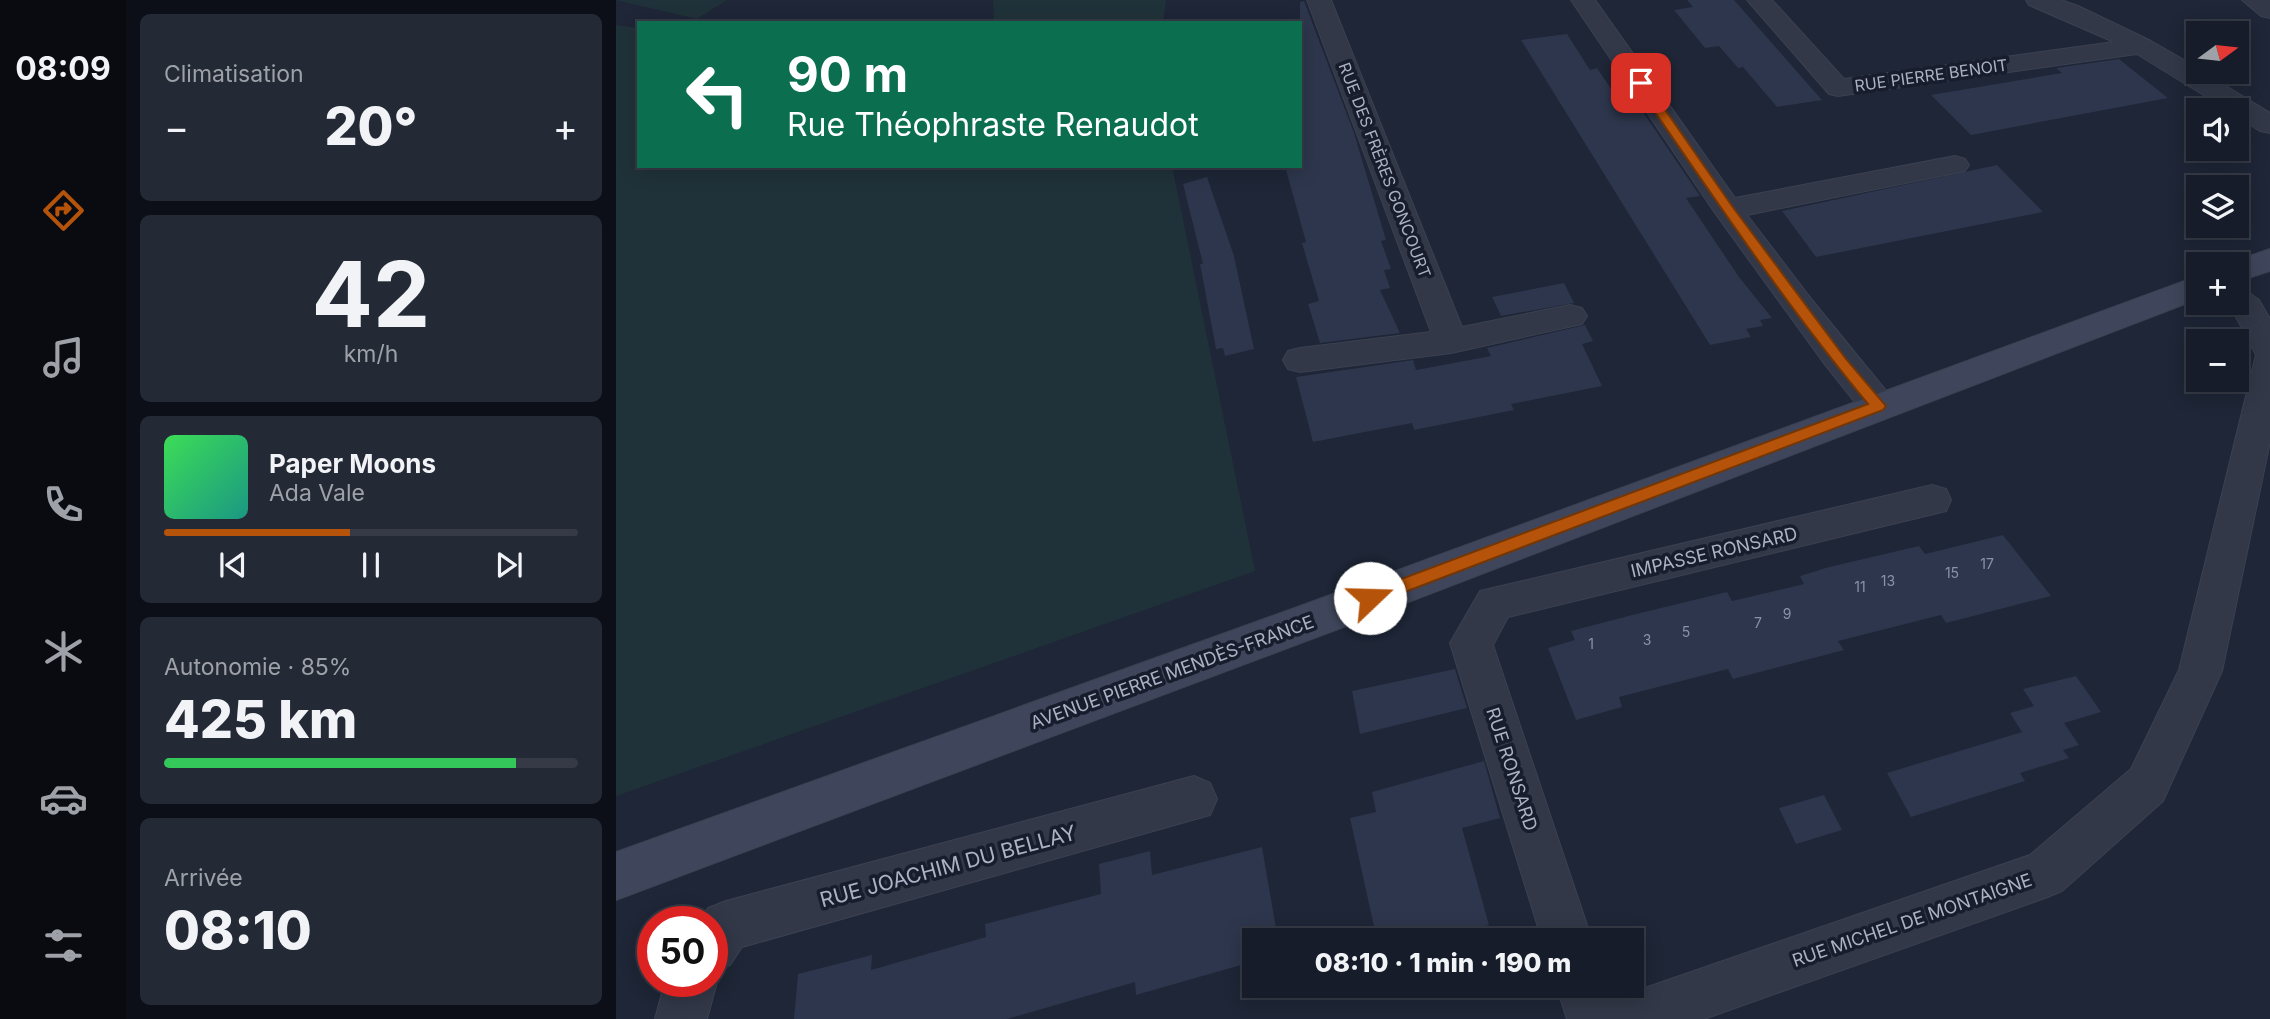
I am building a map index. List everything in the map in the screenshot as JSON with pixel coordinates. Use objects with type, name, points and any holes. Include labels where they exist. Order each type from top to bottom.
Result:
[{"type":"main road","points":[[2249,267],[2270,259]]},
{"type":"main road","name":"AVENUE PIERRE MENDÈS-FRANCE","points":[[616,876],[1318,618],[2186,291]]},
{"type":"street","name":"RUE DES FRÈRES GONCOURT","points":[[1320,0],[1451,341]]},
{"type":"street","points":[[1583,0],[1728,209],[1841,362],[1878,406]]},
{"type":"street","name":"RUE PIERRE BENOIT","points":[[1759,0],[1838,88],[2142,46]]},
{"type":"street","points":[[2038,0],[2069,10],[2142,46],[2270,125]]},
{"type":"street","points":[[2254,0],[2270,11]]},
{"type":"street","points":[[1728,209],[1955,165]]},
{"type":"street","points":[[2249,310],[2270,349]]},
{"type":"street","points":[[1300,360],[1451,341],[1570,316]]},
{"type":"street","name":"RUE MICHEL DE MONTAIGNE","points":[[1629,1019],[2045,874],[2147,785],[2200,671],[2270,362]]},
{"type":"street","name":"IMPASSE RONSARD","points":[[1495,603],[1932,500]]},
{"type":"street","name":"RUE RONSARD","points":[[1495,603],[1471,643],[1563,928]]},
{"type":"street","name":"RUE JOACHIM DU BELLAY","points":[[728,925],[1194,799]]},
{"type":"street","points":[[681,1019],[687,997]]},
{"type":"street","points":[[1586,998],[1593,1019]]},
{"type":"shaded area","points":[[616,0],[727,0],[697,19]]},
{"type":"shaded area","points":[[993,0],[1166,0],[1163,21],[994,21]]},
{"type":"shaded area","points":[[616,25],[637,28],[637,168],[1172,168],[1255,571],[616,796]]},
{"type":"building","points":[[1687,0],[1734,0],[1822,100],[1777,107],[1743,67],[1738,68],[1719,46],[1705,48],[1674,10],[1693,7]]},
{"type":"building","points":[[1304,1],[1354,133],[1386,240],[1381,241],[1391,269],[1384,270],[1390,288],[1380,290],[1400,333],[1320,343],[1308,304],[1319,301],[1302,243],[1306,242],[1286,168],[1302,168],[1300,2]]},
{"type":"building","points":[[1567,34],[1590,70],[1597,68],[1624,108],[1639,106],[1700,196],[1686,198],[1739,277],[1772,318],[1760,320],[1763,326],[1746,329],[1751,337],[1710,345],[1521,40]]},
{"type":"building","points":[[2119,59],[2168,98],[1971,135],[1931,95],[2062,73],[2056,68]]},
{"type":"building","points":[[1997,165],[2043,212],[1816,257],[1782,211]]},
{"type":"building","points":[[1207,177],[1234,256],[1254,349],[1225,356],[1223,348],[1216,349],[1200,264],[1203,264],[1183,184]]},
{"type":"building","points":[[1564,283],[1574,303],[1501,316],[1492,297]]},
{"type":"building","points":[[1585,325],[1593,341],[1582,344],[1602,386],[1511,404],[1514,410],[1414,430],[1412,423],[1313,442],[1296,377],[1413,360],[1416,370],[1491,356],[1487,348]]},
{"type":"building","points":[[2003,535],[2051,596],[1946,623],[1941,615],[1838,641],[1844,650],[1733,679],[1728,669],[1619,697],[1622,707],[1576,720],[1548,648],[1575,640],[1571,631],[1632,615],[1727,592],[1732,601],[1804,584],[1800,576],[1829,567],[1919,546],[1925,554]]},
{"type":"building","points":[[1455,669],[1467,708],[1360,734],[1352,691]]},
{"type":"building","points":[[2076,676],[2101,712],[2064,723],[2079,745],[2063,750],[2069,758],[2020,773],[2025,781],[1911,817],[1887,773],[2022,732],[2010,713],[2034,706],[2023,689]]},
{"type":"building","points":[[1484,761],[1500,818],[1462,828],[1489,925],[1478,928],[1374,928],[1350,818],[1376,812],[1372,792]]},
{"type":"building","points":[[1824,795],[1842,830],[1796,844],[1779,808]]},
{"type":"building","points":[[1262,847],[1276,928],[1242,928],[1242,965],[1136,995],[1135,982],[1007,1019],[794,1019],[798,974],[872,955],[871,970],[986,937],[985,924],[1101,894],[1099,864],[1150,851],[1152,875]]},
{"type":"route","points":[[1370,598],[1878,406],[1841,362],[1728,209],[1641,83]]}]
